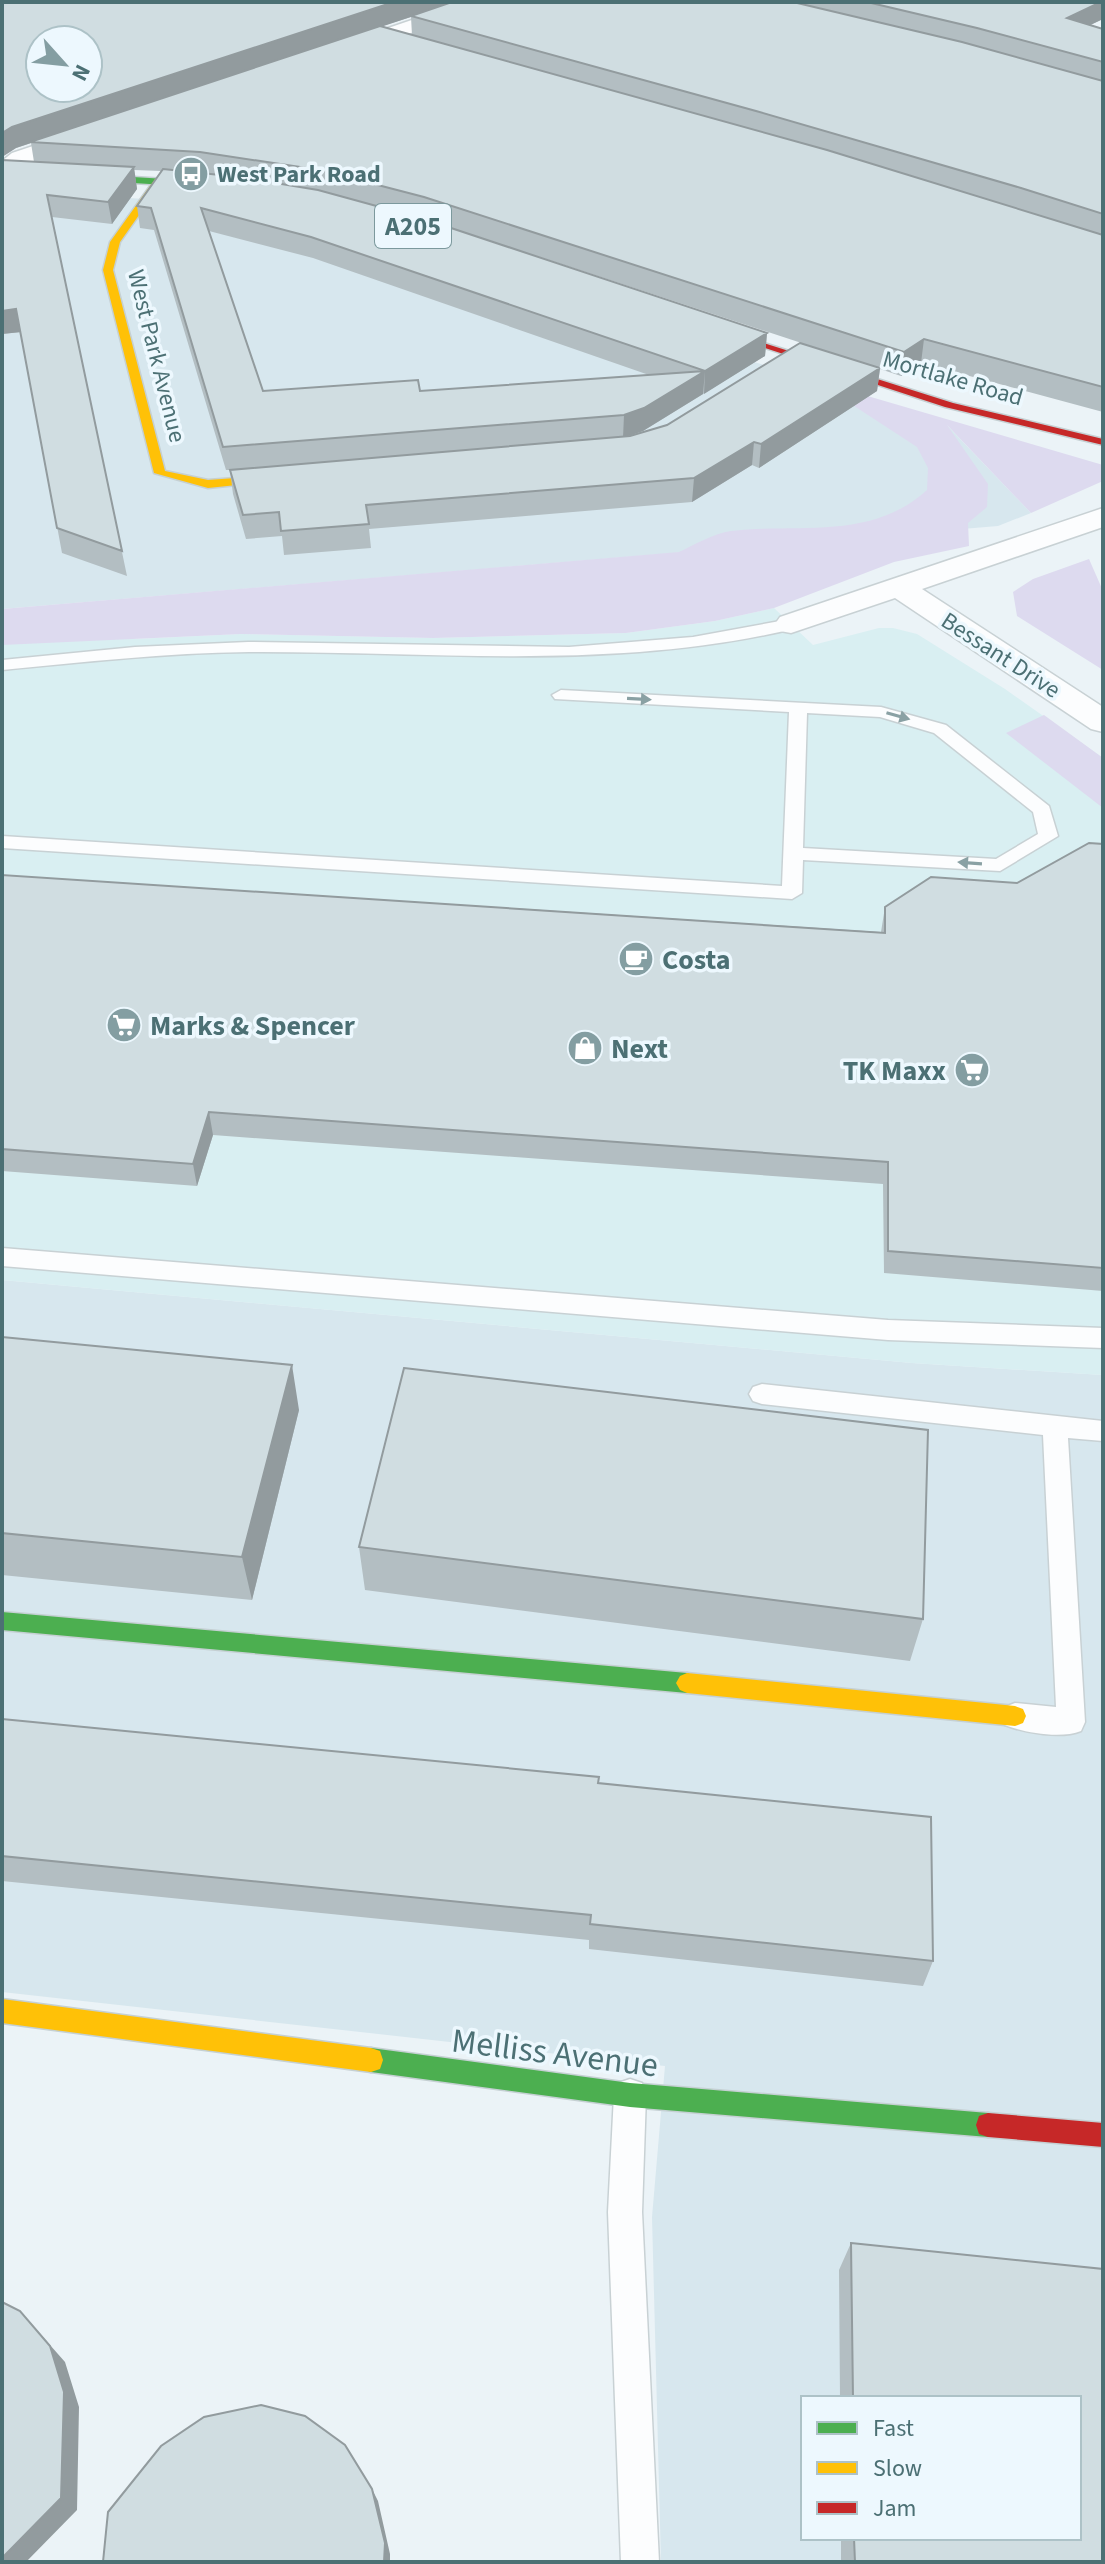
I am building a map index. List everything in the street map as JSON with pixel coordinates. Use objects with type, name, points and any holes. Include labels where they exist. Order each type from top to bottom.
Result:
[{"type":"main road","points":[[2,172],[231,187]]},
{"type":"main road","name":"West Park Avenue","points":[[158,181],[115,242],[108,270],[160,473],[180,482],[206,484],[315,475]]},
{"type":"main road","name":"Mortlake Road","points":[[688,319],[784,359],[949,405],[1103,442]]},
{"type":"main road","points":[[2,1621],[615,1676],[1015,1716]]},
{"type":"main road","name":"Melliss Avenue","points":[[2,2011],[630,2095],[1103,2135]]},
{"type":"street","points":[[322,57],[484,2]]},
{"type":"street","points":[[382,37],[412,46]]},
{"type":"street","points":[[2,172],[11,162],[25,156],[114,126]]},
{"type":"street","name":"Bessant Drive","points":[[791,624],[1103,517]]},
{"type":"street","name":"Bessant Drive","points":[[900,588],[1103,722]]},
{"type":"lane","points":[[2,665],[135,652],[248,647],[569,652],[693,642],[791,624]]},
{"type":"lane","points":[[561,695],[881,712],[940,729],[1042,810],[1048,836],[1000,865],[793,853]]},
{"type":"lane","points":[[2,842],[792,893],[798,707]]},
{"type":"lane","points":[[2,1257],[888,1330],[1103,1338]]},
{"type":"lane","points":[[762,1394],[1103,1431]]},
{"type":"lane","points":[[1015,1716],[1071,1722],[1055,1427]]},
{"type":"lane","points":[[630,2095],[625,2212],[640,2562]]},
{"type":"shaded area","points":[[2,189],[243,206],[941,419],[1031,513],[998,526],[2,609]]},
{"type":"shaded area","points":[[847,390],[1103,465],[1103,481],[1031,513],[947,425],[988,484],[987,507],[968,523],[969,546],[894,562],[774,608],[715,621],[626,633],[433,638],[241,634],[2,645],[2,609],[679,552],[724,532],[834,527],[882,517],[905,506],[927,490],[928,468],[917,447],[848,402]]},
{"type":"shaded area","points":[[1089,559],[1103,591],[1103,670],[1017,616],[1013,592],[1033,579]]},
{"type":"shaded area","points":[[774,608],[813,645],[879,628],[917,634],[1005,689],[1103,758],[1103,1375],[912,1363],[2,1280],[2,609],[135,639],[241,634],[433,638],[626,633],[715,621]]},
{"type":"shaded area","points":[[1044,715],[1103,758],[1103,808],[1006,733]]},
{"type":"shaded area","points":[[2,1280],[912,1363],[1103,1375],[1103,2562],[661,2562],[652,2217],[665,2066],[2,1992]]},
{"type":"building","points":[[2,2],[394,2],[104,97],[104,24],[24,24],[24,104],[82,104],[2,133]]},
{"type":"building","points":[[452,2],[793,2],[962,42],[1103,81],[1103,214],[756,111],[411,16]]},
{"type":"building","points":[[867,2],[1101,2],[1067,18],[1103,29],[1103,62],[977,28]]},
{"type":"building","points":[[380,26],[827,150],[1103,235],[1103,387],[924,339],[904,352],[424,197],[320,170],[200,152],[30,142]]},
{"type":"building","points":[[2,160],[134,167],[108,202],[47,195],[122,551],[57,528],[16,309],[2,311]]},
{"type":"building","points":[[163,169],[318,190],[424,219],[767,333],[705,371],[644,408],[624,415],[223,447],[151,208],[137,206]],"holes":[[[201,208],[311,237],[705,371],[420,391],[418,380],[263,391]]]},
{"type":"building","points":[[800,343],[880,368],[761,444],[754,442],[694,478],[366,505],[369,524],[281,531],[279,512],[243,515],[230,470],[630,436],[667,425]]},
{"type":"building","points":[[1089,843],[1103,844],[1103,1268],[888,1251],[888,1162],[209,1112],[193,1164],[2,1149],[2,875],[885,933],[885,907],[931,877],[1017,883]]},
{"type":"building","points":[[2,1337],[292,1365],[242,1557],[2,1533]]},
{"type":"building","points":[[404,1368],[928,1430],[923,1619],[359,1547]]},
{"type":"building","points":[[2,1719],[599,1777],[598,1783],[931,1817],[933,1961],[590,1924],[591,1915],[2,1856]]},
{"type":"building","points":[[851,2243],[1103,2269],[1103,2562],[855,2562],[854,2540],[1081,2540],[1081,2396],[853,2396]]},
{"type":"building","points":[[2,2302],[20,2311],[50,2346],[64,2392],[61,2498],[2,2558]]},
{"type":"building","points":[[261,2405],[305,2416],[345,2445],[372,2489],[385,2543],[384,2562],[103,2562],[108,2512],[161,2446],[204,2417]]},
{"type":"traffic: fast","points":[[2,172],[215,185]]},
{"type":"traffic: fast","points":[[2,1621],[687,1683]]},
{"type":"traffic: fast","points":[[371,2060],[630,2095],[988,2125]]},
{"type":"traffic: slow","points":[[158,181],[115,242],[108,270],[160,473],[208,484],[291,477]]},
{"type":"traffic: slow","points":[[687,1683],[1015,1716]]},
{"type":"traffic: slow","points":[[2,2011],[371,2060]]},
{"type":"traffic: jam","points":[[711,327],[949,405],[1103,442]]},
{"type":"traffic: jam","points":[[988,2125],[1103,2135]]},
{"type":"place","name":"West Park Road","points":[[191,174]]},
{"type":"place","name":"Costa","points":[[636,959]]},
{"type":"place","name":"Marks & Spencer","points":[[124,1025]]},
{"type":"place","name":"Next","points":[[585,1048]]},
{"type":"place","name":"TK Maxx","points":[[972,1070]]}]
